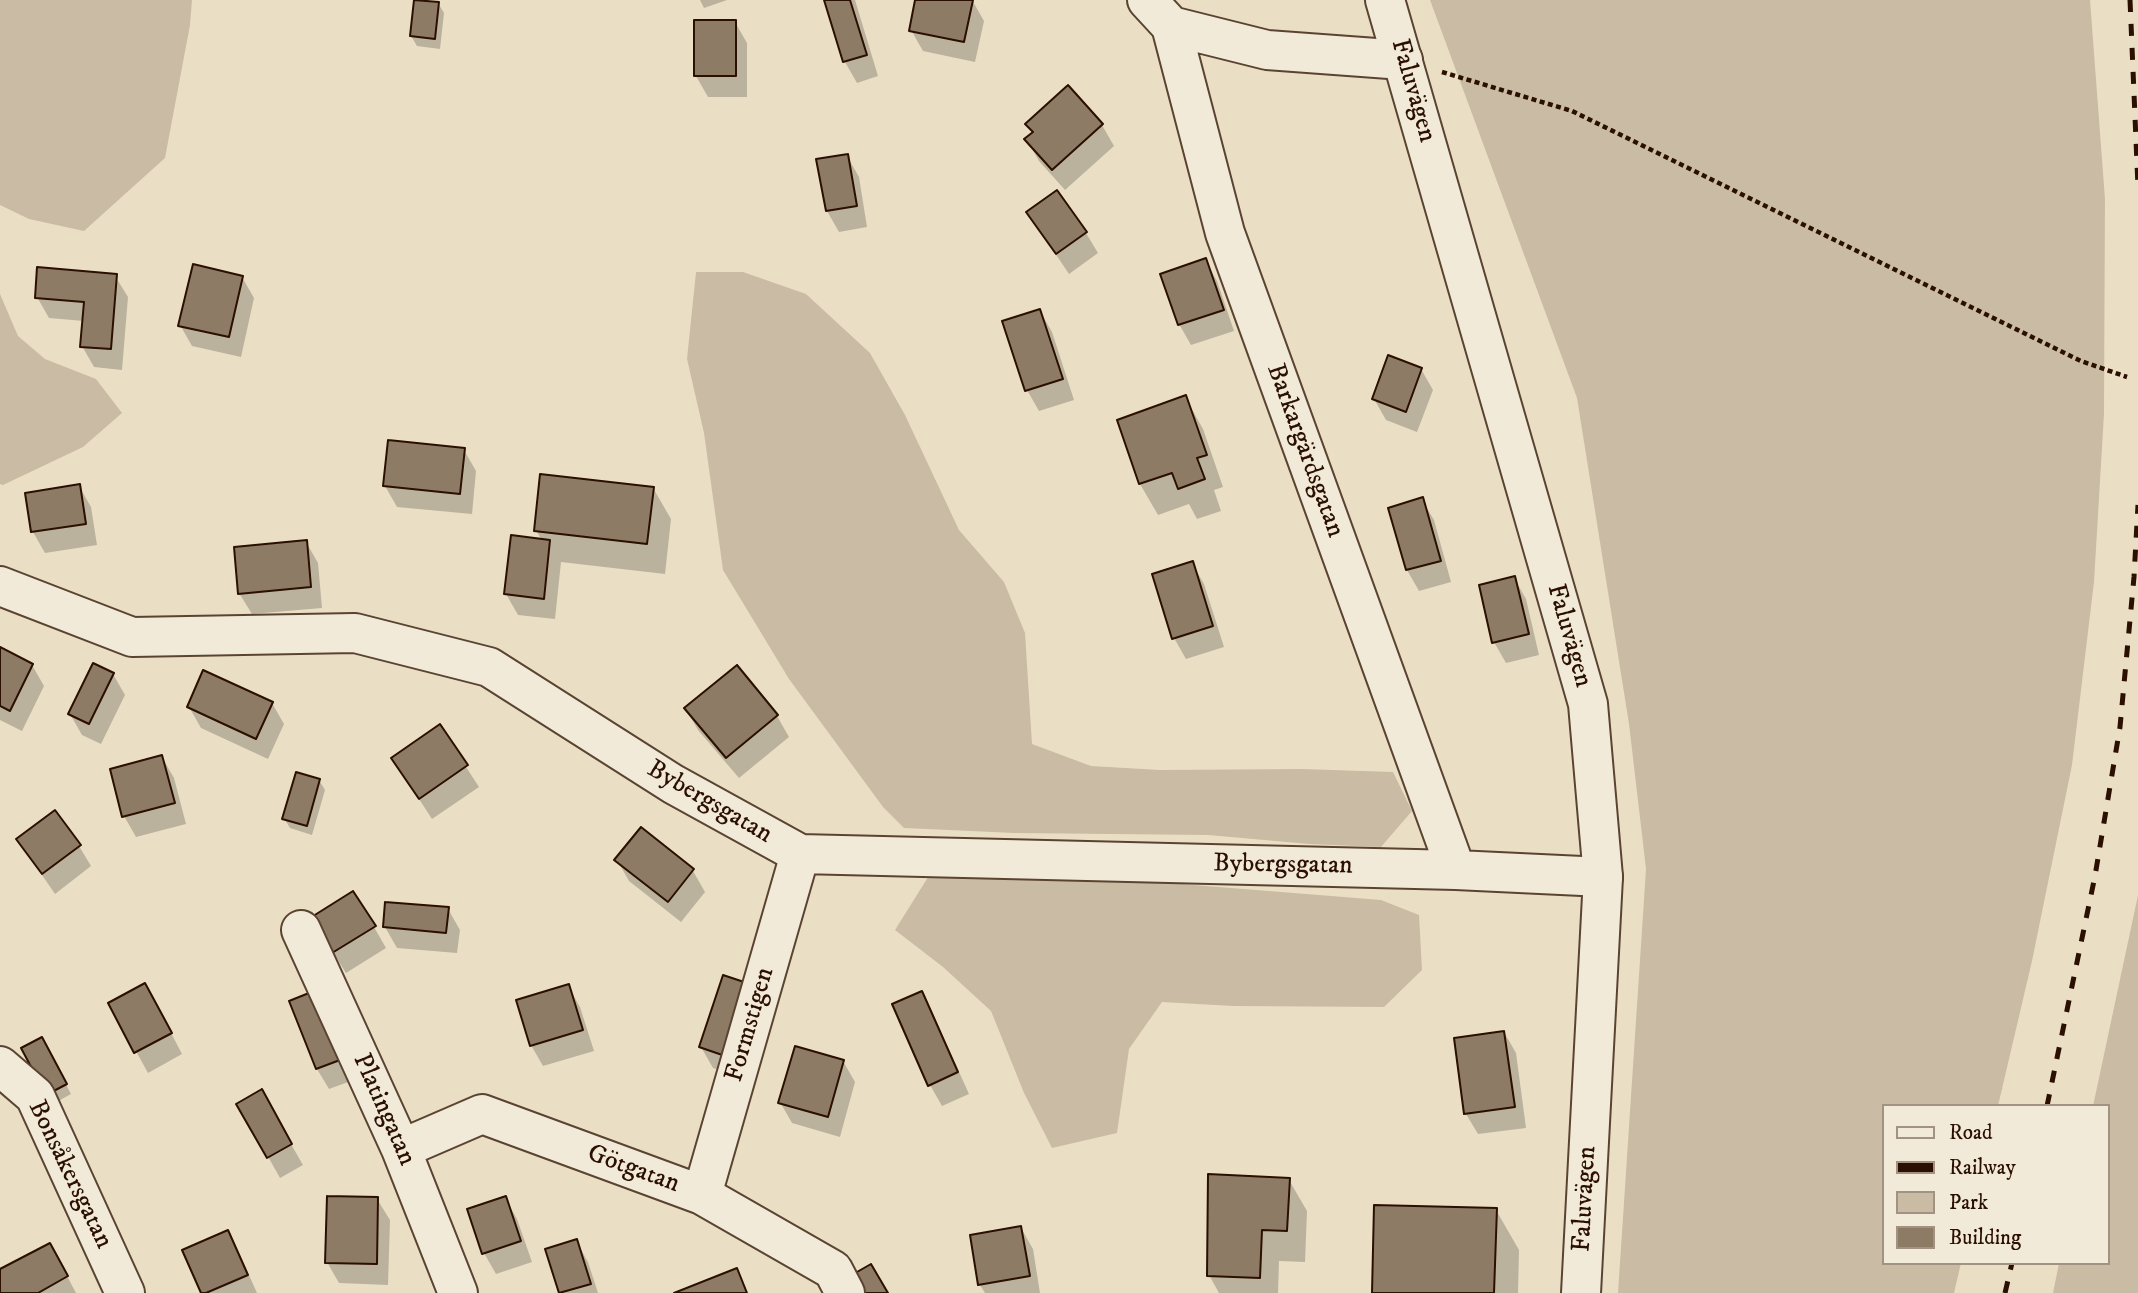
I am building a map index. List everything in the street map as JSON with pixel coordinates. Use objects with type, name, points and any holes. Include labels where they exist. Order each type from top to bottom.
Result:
[{"type":"street","name":"Faluvägen","points":[[1385,0],[1588,704],[1603,877],[1581,1293]]},
{"type":"street","name":"Barkargärdsgatan","points":[[1159,13],[1267,50],[1403,60]]},
{"type":"street","name":"Barkargärdsgatan","points":[[1159,13],[1226,233],[1456,870]]},
{"type":"street","name":"Bybergsgatan","points":[[0,586],[132,637],[355,634],[489,667],[673,784],[800,854],[1456,870]]},
{"type":"street","name":"Formstigen","points":[[702,1195],[800,854]]},
{"type":"street","points":[[1456,870],[1603,877]]},
{"type":"street","name":"Platingatan","points":[[302,930],[401,1149],[458,1293]]},
{"type":"street","name":"Bonsåkersgatan","points":[[0,1066],[35,1096],[125,1293]]},
{"type":"street","name":"Götgatan","points":[[401,1149],[482,1114],[702,1195],[833,1270],[845,1293]]},
{"type":"path","points":[[1403,60],[1573,111],[2068,355],[2127,377]]},
{"type":"green space","points":[[0,0],[192,0],[190,25],[165,158],[84,231],[29,219],[0,205]]},
{"type":"green space","points":[[1430,0],[2090,0],[2105,199],[2104,414],[2094,582],[2072,765],[2032,961],[1998,1104],[1882,1104],[1882,1265],[1961,1265],[1954,1293],[1618,1293],[1646,869],[1629,724],[1577,398]]},
{"type":"green space","points":[[696,272],[743,272],[806,294],[870,353],[905,415],[959,530],[1004,582],[1025,633],[1032,744],[1091,766],[1160,770],[1302,769],[1393,772],[1412,811],[1381,847],[1208,835],[1014,833],[904,828],[883,807],[789,679],[723,570],[704,433],[687,359]]},
{"type":"green space","points":[[0,294],[18,336],[45,359],[96,379],[122,413],[83,447],[3,485],[0,484]]},
{"type":"green space","points":[[930,874],[1069,875],[1381,900],[1419,915],[1422,970],[1384,1007],[1233,1006],[1162,1002],[1129,1049],[1117,1133],[1052,1148],[1024,1093],[991,1011],[943,967],[895,930]]},
{"type":"green space","points":[[2138,895],[2138,1293],[2053,1293],[2059,1265],[2110,1265],[2110,1104],[2093,1104]]},
{"type":"building","points":[[414,0],[439,2],[435,39],[410,36]]},
{"type":"building","points":[[824,0],[850,0],[867,55],[843,62]]},
{"type":"building","points":[[915,0],[973,0],[964,42],[909,31]]},
{"type":"building","points":[[694,20],[736,20],[736,76],[694,76]]},
{"type":"building","points":[[1068,85],[1103,124],[1052,170],[1024,139],[1033,132],[1025,124]]},
{"type":"building","points":[[848,154],[857,206],[826,211],[816,159]]},
{"type":"building","points":[[1057,190],[1087,232],[1056,254],[1026,212]]},
{"type":"building","points":[[1206,258],[1224,310],[1178,325],[1160,274]]},
{"type":"building","points":[[193,264],[243,276],[229,337],[178,326]]},
{"type":"building","points":[[37,267],[117,274],[111,349],[80,347],[84,302],[35,298]]},
{"type":"building","points":[[1040,309],[1063,379],[1025,391],[1002,321]]},
{"type":"building","points":[[1388,355],[1422,368],[1406,412],[1372,399]]},
{"type":"building","points":[[1186,395],[1207,455],[1197,458],[1205,479],[1178,489],[1172,473],[1139,484],[1117,420]]},
{"type":"building","points":[[388,440],[465,448],[460,494],[383,486]]},
{"type":"building","points":[[540,474],[654,487],[647,544],[534,531]]},
{"type":"building","points":[[80,484],[86,524],[31,532],[25,493]]},
{"type":"building","points":[[1423,497],[1441,561],[1406,570],[1388,508]]},
{"type":"building","points":[[511,535],[550,540],[544,599],[504,594]]},
{"type":"building","points":[[307,540],[311,587],[238,594],[234,547]]},
{"type":"building","points":[[1193,561],[1213,626],[1172,639],[1152,574]]},
{"type":"building","points":[[1515,576],[1529,634],[1492,643],[1479,585]]},
{"type":"building","points":[[0,647],[33,664],[10,711],[0,706]]},
{"type":"building","points":[[93,663],[114,673],[89,724],[68,714]]},
{"type":"building","points":[[737,665],[778,715],[726,758],[684,708]]},
{"type":"building","points":[[203,670],[273,702],[256,739],[187,707]]},
{"type":"building","points":[[440,724],[468,765],[419,799],[391,758]]},
{"type":"building","points":[[162,755],[175,803],[122,817],[110,769]]},
{"type":"building","points":[[296,772],[320,779],[307,826],[282,819]]},
{"type":"building","points":[[55,810],[81,845],[42,874],[16,839]]},
{"type":"building","points":[[641,827],[694,869],[668,902],[614,860]]},
{"type":"building","points":[[353,891],[376,926],[332,953],[310,918]]},
{"type":"building","points":[[385,902],[449,907],[446,933],[383,927]]},
{"type":"building","points":[[723,975],[756,986],[731,1058],[699,1047]]},
{"type":"building","points":[[145,983],[172,1033],[134,1053],[108,1003]]},
{"type":"building","points":[[569,984],[583,1030],[530,1046],[516,1000]]},
{"type":"building","points":[[314,991],[340,1060],[316,1069],[289,1001]]},
{"type":"building","points":[[922,991],[958,1072],[928,1086],[892,1004]]},
{"type":"building","points":[[1504,1031],[1515,1107],[1464,1114],[1454,1038]]},
{"type":"building","points":[[42,1037],[67,1084],[46,1095],[21,1048]]},
{"type":"building","points":[[795,1046],[844,1060],[828,1117],[778,1103]]},
{"type":"building","points":[[262,1089],[292,1144],[267,1158],[236,1104]]},
{"type":"building","points":[[1208,1174],[1290,1178],[1287,1231],[1262,1230],[1260,1278],[1207,1276]]},
{"type":"building","points":[[327,1196],[378,1197],[377,1264],[325,1263]]},
{"type":"building","points":[[506,1196],[521,1241],[482,1254],[467,1209]]},
{"type":"building","points":[[1374,1205],[1497,1208],[1494,1293],[1372,1293]]},
{"type":"building","points":[[1021,1226],[1030,1276],[978,1285],[970,1235]]},
{"type":"building","points":[[228,1230],[248,1275],[201,1293],[182,1250]]},
{"type":"building","points":[[577,1239],[591,1284],[559,1293],[545,1249]]},
{"type":"building","points":[[50,1243],[68,1276],[38,1293],[0,1293],[0,1269]]},
{"type":"building","points":[[871,1264],[888,1293],[860,1293],[850,1276]]},
{"type":"building","points":[[737,1268],[747,1293],[674,1293]]},
{"type":"railway","points":[[2130,0],[2138,187]]},
{"type":"railway","points":[[2047,1104],[2095,876],[2120,727],[2138,505]]},
{"type":"railway","points":[[2005,1293],[2012,1265]]}]
